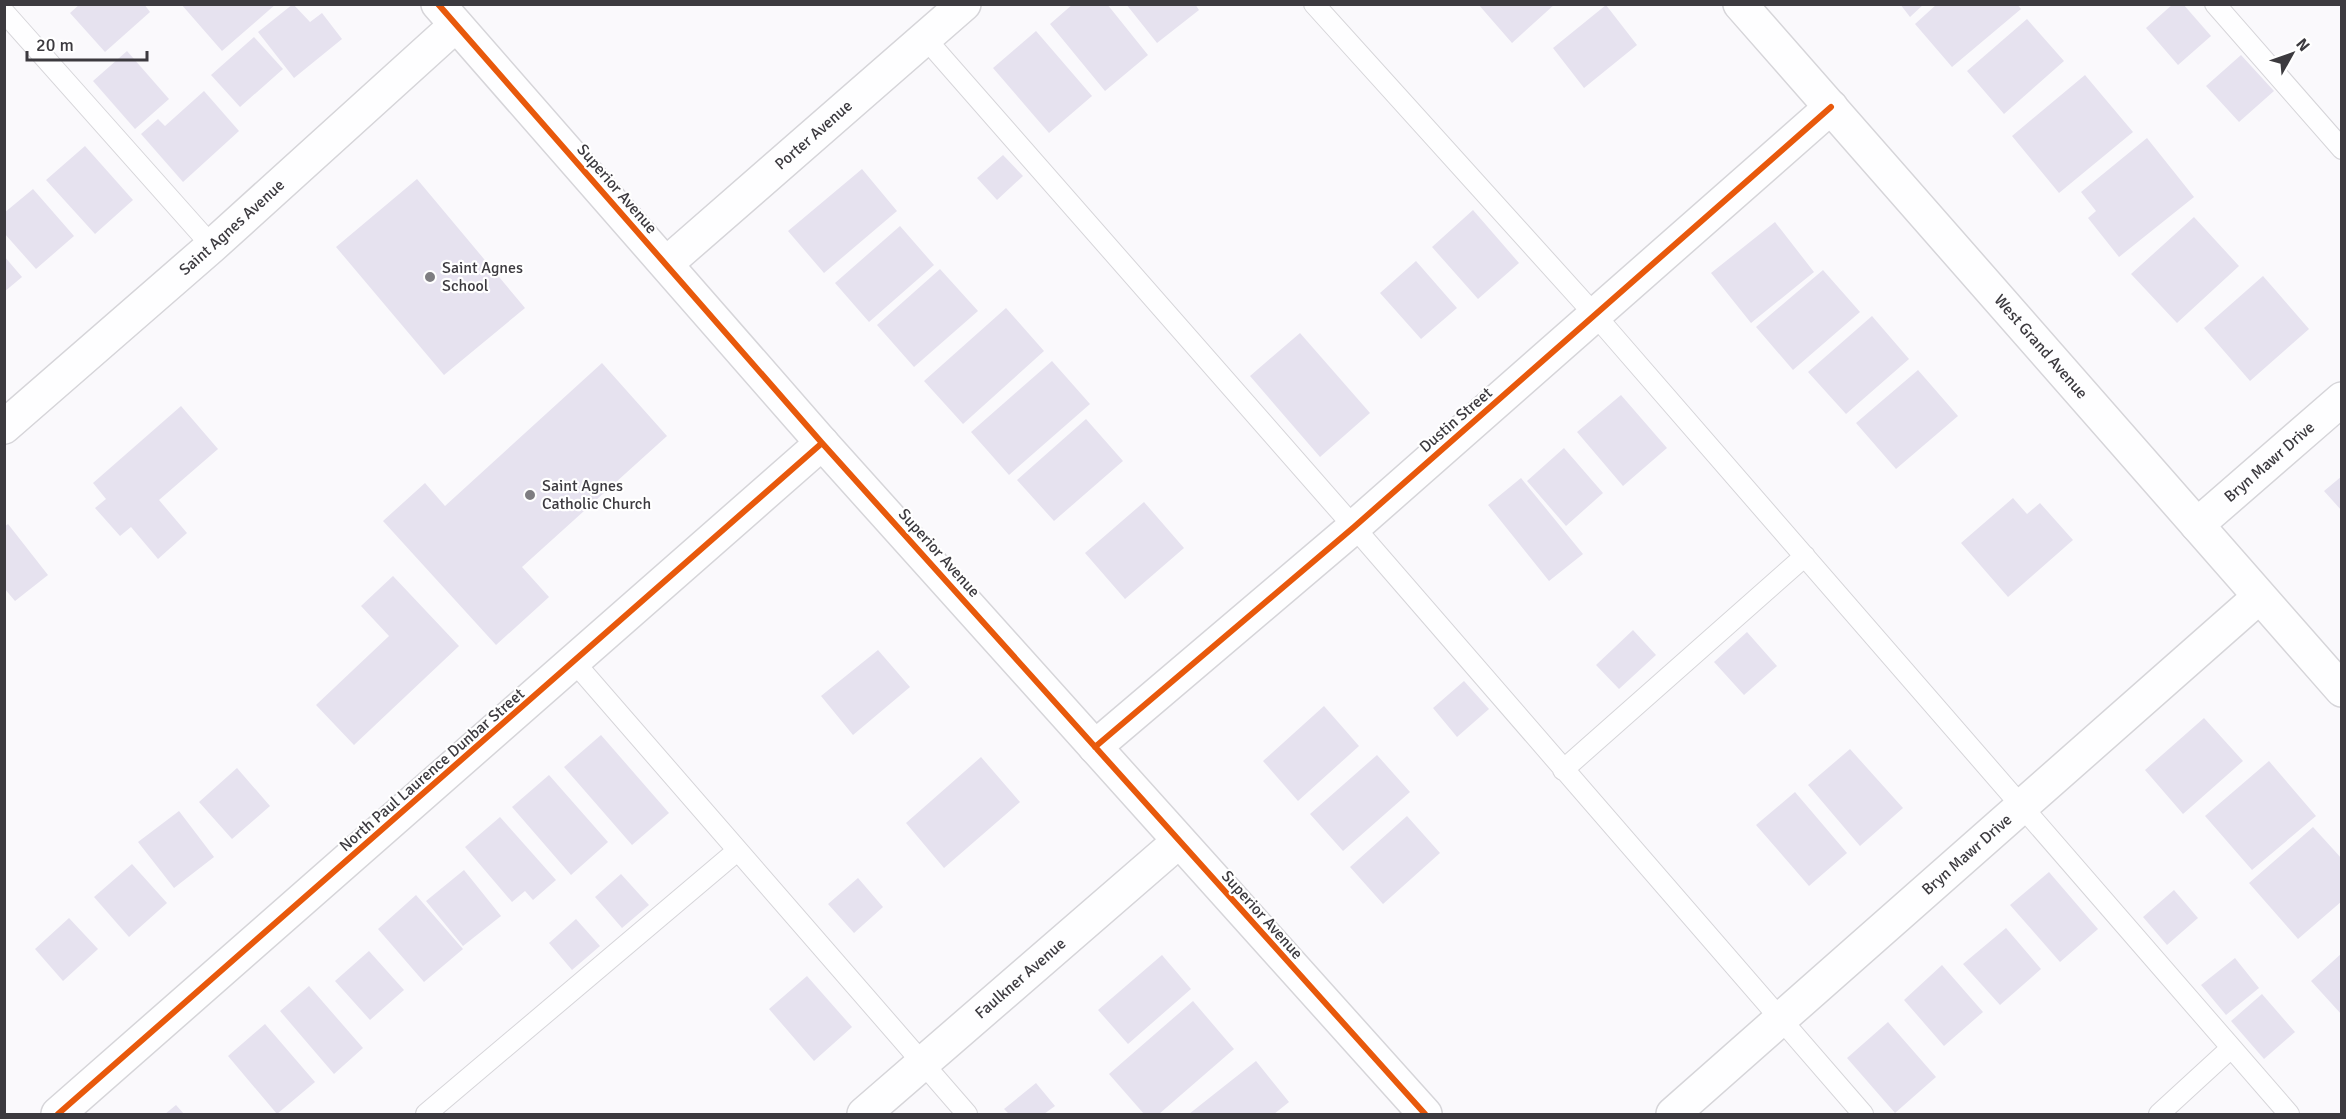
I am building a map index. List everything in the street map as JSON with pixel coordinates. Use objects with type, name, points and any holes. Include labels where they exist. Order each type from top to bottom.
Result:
[{"type":"street","name":"Porter Avenue","points":[[666,264],[964,4]]},
{"type":"street","name":"West Grand Avenue","points":[[1740,4],[2342,690]]},
{"type":"street","name":"Saint Agnes Avenue","points":[[4,427],[212,246],[447,15]]},
{"type":"street","name":"Superior Avenue","points":[[447,15],[822,443],[1178,842],[1425,1114]]},
{"type":"street","name":"Dustin Street","points":[[1095,747],[1354,527],[1831,107]]},
{"type":"street","name":"Bryn Mawr Drive","points":[[2197,525],[2342,399]]},
{"type":"street","name":"North Paul Laurence Dunbar Street","points":[[58,1114],[575,663],[822,443]]},
{"type":"street","name":"Bryn Mawr Drive","points":[[1673,1114],[1780,1023],[2020,805],[2259,597]]},
{"type":"street","name":"Faulkner Avenue","points":[[864,1114],[1178,842]]},
{"type":"lane","points":[[1314,4],[1595,315],[2289,1114]]},
{"type":"lane","points":[[2215,4],[2342,149]]},
{"type":"lane","points":[[4,12],[212,246]]},
{"type":"lane","points":[[925,38],[1354,527],[1780,1023],[1863,1114]]},
{"type":"lane","points":[[1563,770],[1805,556]]},
{"type":"lane","points":[[575,663],[967,1114]]},
{"type":"lane","points":[[426,1114],[737,851]]},
{"type":"lane","points":[[2159,1114],[2231,1048]]},
{"type":"building","points":[[80,4],[144,4],[150,12],[105,52],[70,13]]},
{"type":"building","points":[[181,4],[276,4],[222,51]]},
{"type":"building","points":[[293,4],[310,22],[322,13],[342,39],[294,78],[258,32]]},
{"type":"building","points":[[1073,4],[1107,4],[1148,55],[1105,91],[1050,24]]},
{"type":"building","points":[[1126,4],[1195,4],[1199,10],[1157,43]]},
{"type":"building","points":[[1478,4],[1555,4],[1512,43]]},
{"type":"building","points":[[1900,4],[1924,4],[1910,17]]},
{"type":"building","points":[[1937,4],[2017,4],[2021,9],[1952,67],[1915,24]]},
{"type":"building","points":[[2173,4],[2183,4],[2211,36],[2178,65],[2146,28]]},
{"type":"building","points":[[1606,5],[1637,45],[1584,88],[1553,48]]},
{"type":"building","points":[[2027,19],[2064,61],[2004,114],[1967,71]]},
{"type":"building","points":[[1036,31],[1092,96],[1049,133],[993,68]]},
{"type":"building","points":[[254,37],[283,69],[240,107],[211,75]]},
{"type":"building","points":[[127,51],[169,99],[135,129],[93,81]]},
{"type":"building","points":[[2241,55],[2274,91],[2239,122],[2206,86]]},
{"type":"building","points":[[2085,75],[2133,132],[2059,193],[2012,136]]},
{"type":"building","points":[[204,91],[239,131],[183,182],[141,134],[158,119],[165,126]]},
{"type":"building","points":[[2147,138],[2194,197],[2119,257],[2088,218],[2096,211],[2081,192]]},
{"type":"building","points":[[85,146],[133,200],[95,234],[46,180]]},
{"type":"building","points":[[1003,155],[1023,176],[997,200],[977,178]]},
{"type":"building","points":[[862,169],[897,211],[824,273],[788,231]]},
{"type":"building","name":"Saint Agnes School","points":[[417,179],[525,308],[444,375],[336,247]]},
{"type":"building","points":[[33,189],[74,236],[36,269],[4,233],[4,213]]},
{"type":"building","points":[[1473,210],[1519,263],[1478,299],[1432,247]]},
{"type":"building","points":[[2194,217],[2239,266],[2177,323],[2131,274]]},
{"type":"building","points":[[1775,222],[1814,272],[1751,323],[1711,273]]},
{"type":"building","points":[[900,226],[934,265],[869,322],[835,283]]},
{"type":"building","points":[[4,256],[22,277],[4,292]]},
{"type":"building","points":[[1416,261],[1457,308],[1421,339],[1380,293]]},
{"type":"building","points":[[940,269],[978,311],[914,367],[877,325]]},
{"type":"building","points":[[1823,270],[1860,312],[1793,370],[1756,327]]},
{"type":"building","points":[[2263,276],[2309,329],[2250,381],[2204,328]]},
{"type":"building","points":[[1006,308],[1044,351],[963,424],[924,381]]},
{"type":"building","points":[[1872,316],[1909,359],[1846,414],[1808,372]]},
{"type":"building","points":[[1300,333],[1370,413],[1320,457],[1250,376]]},
{"type":"building","points":[[1052,361],[1090,404],[1009,475],[971,432]]},
{"type":"building","name":"Saint Agnes Catholic Church","points":[[602,363],[667,436],[522,567],[549,597],[496,645],[383,521],[425,483],[445,506]]},
{"type":"building","points":[[1918,370],[1958,416],[1896,469],[1856,423]]},
{"type":"building","points":[[1621,395],[1667,448],[1623,486],[1577,432]]},
{"type":"building","points":[[181,406],[218,449],[159,500],[187,533],[158,559],[131,527],[120,536],[95,508],[106,499],[93,483]]},
{"type":"building","points":[[1086,419],[1123,461],[1054,521],[1017,480]]},
{"type":"building","points":[[1564,448],[1603,493],[1566,526],[1527,481]]},
{"type":"building","points":[[2342,476],[2342,511],[2324,491]]},
{"type":"building","points":[[1521,478],[1583,554],[1549,581],[1488,505]]},
{"type":"building","points":[[2013,498],[2027,514],[2040,503],[2073,540],[2008,597],[1961,543]]},
{"type":"building","points":[[1144,502],[1184,548],[1125,599],[1085,553]]},
{"type":"building","points":[[8,524],[48,575],[15,601],[4,588],[4,527]]},
{"type":"building","points":[[393,576],[459,646],[354,745],[316,705],[389,636],[361,606]]},
{"type":"building","points":[[1633,630],[1656,655],[1619,689],[1596,665]]},
{"type":"building","points":[[1747,632],[1777,666],[1744,695],[1714,662]]},
{"type":"building","points":[[878,650],[910,687],[853,735],[821,696]]},
{"type":"building","points":[[1464,681],[1489,709],[1457,737],[1433,708]]},
{"type":"building","points":[[1324,706],[1359,746],[1298,801],[1263,761]]},
{"type":"building","points":[[2204,718],[2243,761],[2183,814],[2145,770]]},
{"type":"building","points":[[601,735],[669,813],[632,845],[564,767]]},
{"type":"building","points":[[1850,749],[1903,808],[1860,846],[1808,785]]},
{"type":"building","points":[[1377,755],[1410,792],[1343,851],[1310,814]]},
{"type":"building","points":[[981,757],[1020,802],[944,868],[906,823]]},
{"type":"building","points":[[2269,761],[2316,816],[2252,870],[2205,816]]},
{"type":"building","points":[[237,768],[270,806],[232,839],[199,802]]},
{"type":"building","points":[[549,775],[608,842],[571,875],[512,807]]},
{"type":"building","points":[[1795,792],[1847,853],[1809,886],[1756,825]]},
{"type":"building","points":[[179,811],[214,857],[174,888],[138,842]]},
{"type":"building","points":[[1407,816],[1440,853],[1383,904],[1350,867]]},
{"type":"building","points":[[500,817],[556,880],[533,900],[525,891],[512,902],[465,847]]},
{"type":"building","points":[[2313,827],[2342,859],[2342,901],[2298,939],[2249,883]]},
{"type":"building","points":[[132,864],[167,903],[129,937],[94,897]]},
{"type":"building","points":[[464,870],[501,916],[463,946],[426,901]]},
{"type":"building","points":[[2049,872],[2098,929],[2060,962],[2010,905]]},
{"type":"building","points":[[621,874],[649,905],[622,928],[595,897]]},
{"type":"building","points":[[858,878],[883,907],[854,933],[828,904]]},
{"type":"building","points":[[2174,890],[2198,918],[2167,945],[2143,917]]},
{"type":"building","points":[[416,895],[463,949],[424,982],[378,929]]},
{"type":"building","points":[[69,918],[98,949],[63,981],[35,949]]},
{"type":"building","points":[[576,919],[600,946],[572,970],[549,943]]},
{"type":"building","points":[[2006,928],[2041,969],[2000,1005],[1963,964]]},
{"type":"building","points":[[369,951],[404,990],[370,1020],[335,981]]},
{"type":"building","points":[[2342,953],[2342,1015],[2311,981]]},
{"type":"building","points":[[1162,955],[1191,989],[1128,1044],[1098,1010]]},
{"type":"building","points":[[2235,958],[2259,988],[2226,1015],[2201,985]]},
{"type":"building","points":[[1942,965],[1983,1012],[1944,1046],[1904,1000]]},
{"type":"building","points":[[807,976],[852,1027],[814,1061],[769,1009]]},
{"type":"building","points":[[309,986],[363,1048],[334,1074],[280,1011]]},
{"type":"building","points":[[2262,994],[2295,1032],[2264,1059],[2231,1021]]},
{"type":"building","points":[[1193,1001],[1234,1049],[1159,1114],[1144,1114],[1109,1074]]},
{"type":"building","points":[[1888,1022],[1936,1077],[1895,1113],[1847,1058]]},
{"type":"building","points":[[265,1024],[315,1082],[277,1114],[228,1056]]},
{"type":"building","points":[[1256,1061],[1289,1102],[1274,1114],[1189,1114]]},
{"type":"building","points":[[1036,1083],[1055,1106],[1044,1114],[1009,1114],[1004,1109]]},
{"type":"building","points":[[176,1105],[184,1114],[165,1114]]},
{"type":"cycle path","points":[[438,4],[822,443],[1425,1114]]},
{"type":"cycle path","points":[[1095,747],[1354,527],[1831,107]]},
{"type":"cycle path","points":[[58,1114],[822,443]]},
{"type":"place","name":"Saint Agnes School","points":[[430,277]]},
{"type":"place","name":"Saint Agnes Catholic Church","points":[[530,495]]}]
